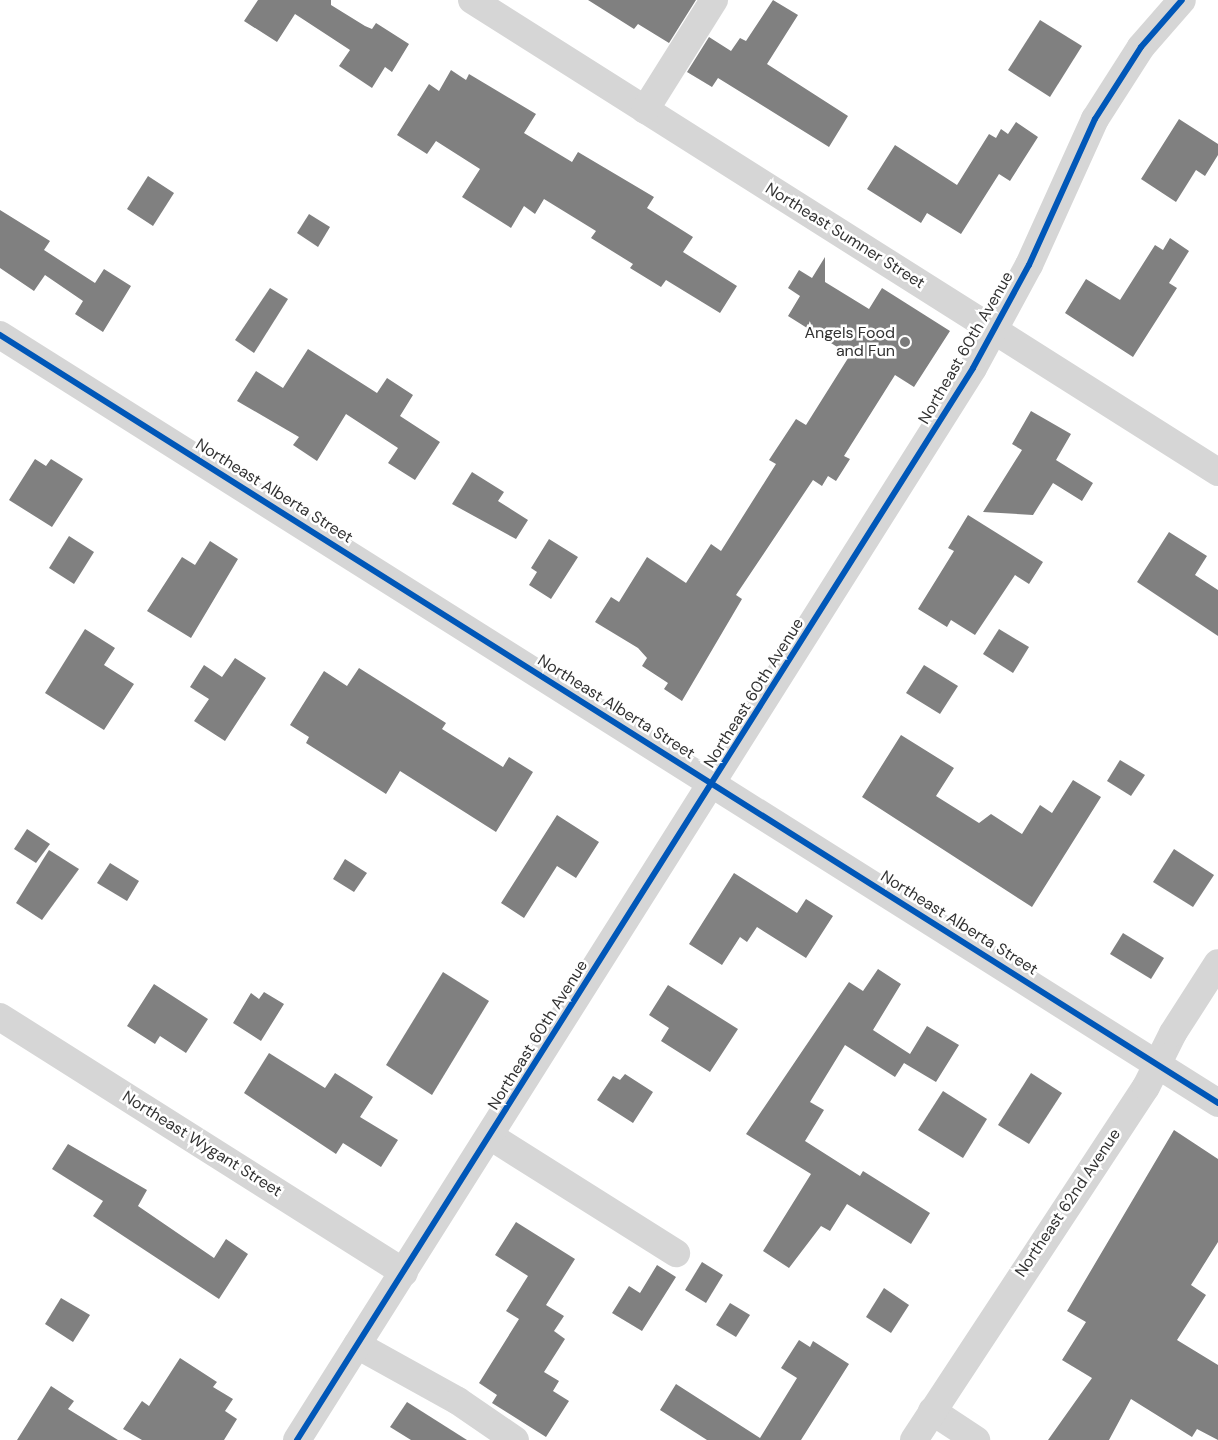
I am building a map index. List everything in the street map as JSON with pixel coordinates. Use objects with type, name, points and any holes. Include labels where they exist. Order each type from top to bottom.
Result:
[{"type":"street","name":"Northeast Sumner Street","points":[[472,0],[1218,472]]},
{"type":"street","points":[[645,110],[714,0]]},
{"type":"street","name":"Northeast 60th Avenue","points":[[297,1440],[713,785],[995,330],[1095,119],[1141,47],[1182,0]]},
{"type":"street","name":"Northeast Alberta Street","points":[[0,335],[1218,1102]]},
{"type":"street","name":"Northeast 62nd Avenue","points":[[914,1440],[1157,1064],[1218,963]]},
{"type":"street","name":"Northeast Wygant Street","points":[[0,1017],[404,1272]]},
{"type":"street","points":[[490,1136],[676,1253]]},
{"type":"street","points":[[357,1345],[458,1401],[515,1440]]},
{"type":"street","points":[[932,1411],[976,1440]]},
{"type":"building","points":[[258,0],[331,0],[331,5],[365,26],[372,29],[376,23],[409,44],[392,72],[385,67],[372,88],[339,66],[350,50],[295,14],[277,42],[244,21]]},
{"type":"building","points":[[588,0],[696,0],[669,43],[638,24],[634,29]]},
{"type":"building","points":[[773,0],[798,15],[767,64],[848,116],[829,147],[718,78],[712,87],[687,72],[709,37],[731,51],[740,38],[746,41]]},
{"type":"building","points":[[1040,20],[1082,46],[1050,97],[1008,70]]},
{"type":"building","points":[[451,70],[466,80],[469,74],[536,114],[524,133],[572,162],[578,152],[654,197],[647,208],[693,237],[683,252],[737,286],[720,313],[666,280],[661,287],[630,268],[633,264],[591,238],[596,231],[544,199],[535,214],[524,206],[511,228],[462,197],[480,169],[436,141],[427,154],[397,135],[429,84],[439,91]]},
{"type":"building","points":[[1179,119],[1218,144],[1218,155],[1205,176],[1196,170],[1176,202],[1141,179]]},
{"type":"building","points":[[1016,122],[1038,137],[1010,181],[999,174],[961,234],[927,213],[921,223],[867,189],[895,145],[957,185],[989,134],[996,138],[1001,129],[1008,134]]},
{"type":"building","points":[[148,176],[174,193],[153,226],[127,209]]},
{"type":"building","points":[[0,210],[50,241],[44,250],[95,283],[104,269],[131,286],[103,332],[75,314],[83,301],[45,275],[34,291],[0,268]]},
{"type":"building","points":[[309,214],[330,227],[318,247],[297,233]]},
{"type":"building","points":[[1170,238],[1189,251],[1169,283],[1177,288],[1133,357],[1065,313],[1086,279],[1120,300],[1155,245],[1163,250]]},
{"type":"building","points":[[825,257],[825,282],[869,309],[882,288],[950,331],[914,387],[895,375],[844,456],[850,459],[836,481],[828,476],[822,486],[813,480],[736,595],[742,599],[682,701],[664,689],[668,683],[642,666],[647,658],[638,648],[595,622],[611,597],[619,602],[647,557],[686,583],[711,544],[721,551],[776,464],[769,460],[796,419],[806,425],[850,355],[788,316],[800,296],[788,288],[799,270],[812,278]]},
{"type":"building","points":[[270,288],[288,299],[254,353],[235,340]]},
{"type":"building","points":[[308,349],[377,393],[387,378],[413,395],[400,416],[440,442],[415,480],[388,463],[398,448],[346,414],[317,461],[293,445],[299,437],[237,401],[256,371],[283,388]]},
{"type":"building","points":[[1031,411],[1071,434],[1056,460],[1093,483],[1082,501],[1053,483],[1033,515],[983,512],[1022,450],[1012,444]]},
{"type":"building","points":[[35,459],[46,466],[51,459],[83,479],[52,527],[9,500]]},
{"type":"building","points":[[472,472],[504,492],[498,501],[528,520],[516,539],[452,504]]},
{"type":"building","points":[[968,515],[1043,562],[1029,584],[1015,575],[975,635],[951,620],[947,627],[918,609],[954,551],[948,548]]},
{"type":"building","points":[[1169,532],[1207,556],[1195,575],[1218,590],[1218,636],[1137,582]]},
{"type":"building","points":[[69,536],[94,552],[74,584],[49,568]]},
{"type":"building","points":[[549,539],[578,557],[551,599],[529,585],[537,572],[531,568]]},
{"type":"building","points":[[210,541],[238,559],[191,638],[147,611],[182,557],[195,565]]},
{"type":"building","points":[[85,629],[115,648],[104,665],[134,684],[104,730],[45,693]]},
{"type":"building","points":[[999,629],[1029,647],[1013,673],[983,654]]},
{"type":"building","points":[[235,658],[266,678],[225,741],[194,721],[209,699],[190,687],[204,665],[222,677]]},
{"type":"building","points":[[924,665],[958,686],[940,714],[906,693]]},
{"type":"building","points":[[359,668],[446,723],[442,729],[503,767],[509,757],[533,772],[496,832],[400,771],[386,794],[306,743],[309,737],[290,725],[324,671],[347,686]]},
{"type":"building","points":[[901,735],[954,768],[936,796],[979,823],[991,814],[1022,834],[1040,805],[1052,813],[1073,780],[1101,797],[1032,907],[862,797]]},
{"type":"building","points":[[1120,760],[1145,775],[1131,796],[1107,781]]},
{"type":"building","points":[[557,815],[599,842],[576,878],[557,866],[524,918],[501,903]]},
{"type":"building","points":[[27,829],[50,844],[36,863],[14,849]]},
{"type":"building","points":[[1174,849],[1214,875],[1193,907],[1153,882]]},
{"type":"building","points":[[49,850],[79,869],[42,920],[16,903]]},
{"type":"building","points":[[345,859],[367,873],[354,892],[333,879]]},
{"type":"building","points":[[110,863],[139,881],[127,901],[97,883]]},
{"type":"building","points":[[734,873],[797,913],[806,899],[833,916],[806,958],[757,927],[747,942],[740,937],[722,965],[689,944]]},
{"type":"building","points":[[1123,933],[1164,958],[1151,979],[1110,954]]},
{"type":"building","points":[[878,969],[901,984],[873,1030],[910,1054],[927,1026],[959,1045],[936,1082],[904,1063],[895,1077],[845,1045],[810,1102],[824,1110],[805,1141],[860,1176],[863,1171],[930,1213],[911,1244],[847,1204],[830,1231],[821,1226],[789,1268],[763,1251],[811,1174],[746,1134],[849,982],[863,991]]},
{"type":"building","points":[[443,972],[489,1001],[432,1095],[386,1065]]},
{"type":"building","points":[[154,984],[208,1019],[186,1053],[160,1036],[155,1044],[127,1026]]},
{"type":"building","points":[[668,985],[738,1029],[710,1072],[661,1041],[669,1028],[649,1015]]},
{"type":"building","points":[[264,992],[284,1004],[261,1041],[233,1023],[251,993],[259,999]]},
{"type":"building","points":[[269,1053],[325,1088],[335,1073],[373,1097],[360,1117],[398,1140],[381,1167],[343,1143],[336,1154],[244,1093]]},
{"type":"building","points":[[1031,1073],[1062,1093],[1029,1144],[998,1125]]},
{"type":"building","points":[[625,1074],[653,1092],[633,1123],[597,1100],[613,1076],[620,1080]]},
{"type":"building","points":[[943,1091],[987,1119],[963,1158],[918,1130]]},
{"type":"building","points":[[1174,1130],[1218,1159],[1218,1242],[1191,1285],[1206,1295],[1177,1340],[1218,1365],[1218,1440],[1197,1429],[1192,1437],[1131,1399],[1109,1440],[1048,1440],[1092,1378],[1062,1360],[1086,1322],[1067,1311]]},
{"type":"building","points":[[68,1144],[147,1190],[138,1206],[214,1258],[226,1239],[248,1254],[219,1299],[93,1216],[103,1201],[52,1169]]},
{"type":"building","points":[[516,1222],[575,1259],[546,1305],[564,1316],[554,1331],[565,1339],[544,1372],[559,1381],[553,1391],[569,1401],[546,1437],[492,1403],[497,1395],[479,1383],[519,1319],[506,1311],[528,1276],[495,1255]]},
{"type":"building","points":[[702,1262],[723,1275],[706,1303],[685,1290]]},
{"type":"building","points":[[657,1265],[676,1277],[642,1331],[612,1313],[629,1286],[640,1293]]},
{"type":"building","points":[[884,1288],[909,1305],[891,1333],[866,1317]]},
{"type":"building","points":[[61,1298],[90,1315],[73,1342],[45,1324]]},
{"type":"building","points":[[730,1303],[750,1315],[736,1337],[716,1325]]},
{"type":"building","points":[[799,1340],[810,1347],[813,1341],[849,1364],[801,1440],[707,1440],[660,1410],[676,1384],[760,1438],[797,1378],[781,1368]]},
{"type":"building","points":[[180,1358],[217,1382],[213,1387],[233,1399],[225,1411],[237,1419],[224,1440],[142,1440],[123,1429],[142,1401],[149,1406]]},
{"type":"building","points":[[51,1386],[74,1401],[68,1409],[118,1440],[17,1440]]},
{"type":"building","points":[[407,1402],[467,1440],[411,1440],[390,1427]]},
{"type":"cycle path","points":[[297,1440],[973,368],[1029,265],[1095,119],[1141,47],[1182,0]]},
{"type":"cycle path","points":[[0,335],[1218,1103]]},
{"type":"place","name":"Angels Food and Fun","points":[[905,342]]}]
